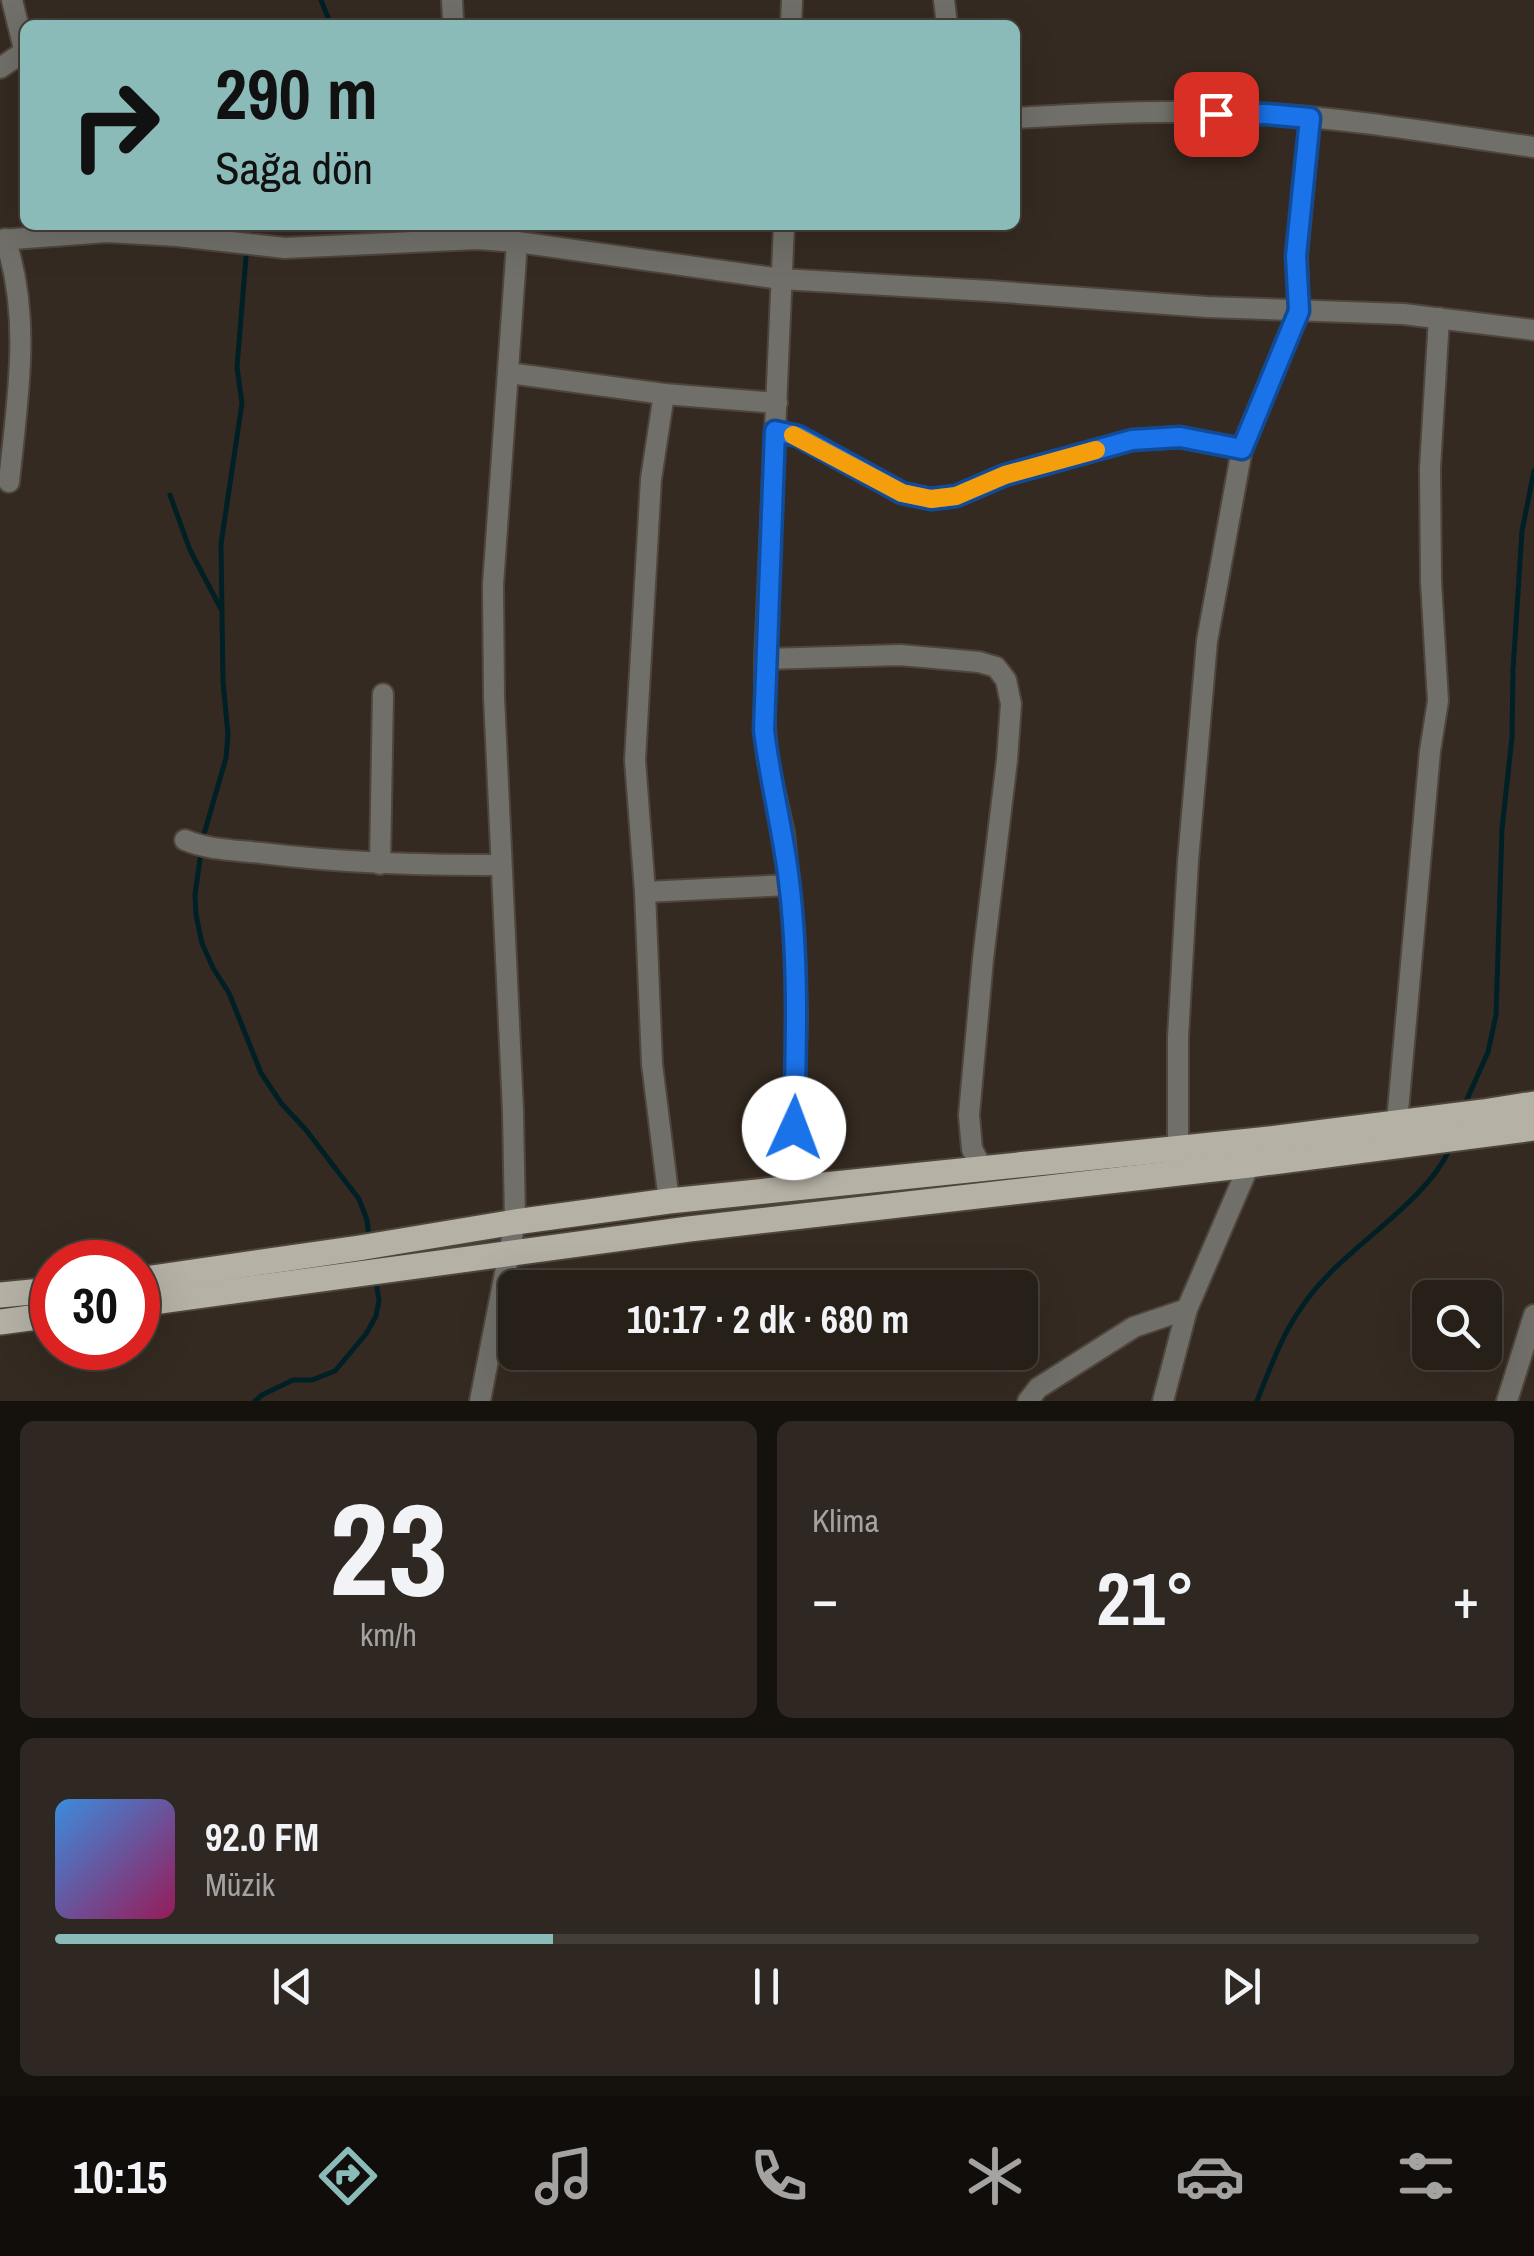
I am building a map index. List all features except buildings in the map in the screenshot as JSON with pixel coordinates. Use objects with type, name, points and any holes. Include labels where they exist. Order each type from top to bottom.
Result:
[{"type":"main road","points":[[160,1300],[374,1259],[515,1222],[669,1201],[984,1170],[1178,1160],[1249,1164],[1444,1141],[1534,1104]]},
{"type":"main road","points":[[160,1278],[374,1259],[509,1253],[1178,1160],[1430,1118],[1534,1128]]},
{"type":"main road","points":[[0,1295],[30,1292]]},
{"type":"main road","points":[[0,1322],[30,1318]]},
{"type":"street","points":[[12,0],[20,32]]},
{"type":"street","points":[[1020,118],[1266,114],[1402,128],[1534,148]]},
{"type":"street","points":[[1178,1160],[1178,1037],[1207,641],[1242,449],[1299,311],[1296,256],[1310,118]]},
{"type":"street","points":[[8,482],[21,334],[14,266],[3,240],[64,230]]},
{"type":"street","points":[[82,230],[285,248],[478,239],[781,279],[1439,318],[1534,330]]},
{"type":"street","points":[[784,230],[764,730],[790,885],[797,1014],[794,1128],[803,1187]]},
{"type":"street","points":[[480,1401],[515,1222],[493,585],[517,242]]},
{"type":"street","points":[[1398,1122],[1430,752],[1438,700],[1430,468],[1439,318]]},
{"type":"street","points":[[508,373],[664,394],[777,402]]},
{"type":"street","points":[[664,394],[651,479],[636,760],[652,1064],[669,1201]]},
{"type":"street","points":[[775,431],[798,436],[902,493],[931,499],[956,496],[1005,475],[1132,440],[1180,437],[1242,449]]},
{"type":"street","points":[[766,658],[900,656],[979,662],[996,667],[1006,680],[1011,704],[1007,760],[968,1114],[972,1149],[984,1170]]},
{"type":"street","points":[[380,864],[383,694]]},
{"type":"street","points":[[196,844],[380,864],[500,865]]},
{"type":"street","points":[[645,892],[790,885]]},
{"type":"street","points":[[1163,1401],[1187,1309],[1249,1164]]},
{"type":"street","points":[[1028,1401],[1038,1388],[1134,1327],[1187,1309]]},
{"type":"street","points":[[1508,1401],[1534,1315]]},
{"type":"waterway","points":[[321,0],[329,20]]},
{"type":"waterway","points":[[248,237],[253,230]]},
{"type":"waterway","points":[[202,841],[226,758],[228,734],[223,682],[221,544],[242,403],[237,367],[246,257]]},
{"type":"waterway","points":[[1464,1106],[1488,1052],[1496,1015],[1502,829],[1512,737],[1522,531],[1534,471]]},
{"type":"waterway","points":[[170,495],[190,550],[221,609]]},
{"type":"waterway","points":[[201,852],[195,895],[202,943],[229,993],[261,1073],[359,1199],[369,1236]]},
{"type":"waterway","points":[[1257,1401],[1278,1349],[1316,1288],[1412,1199],[1449,1150]]},
{"type":"waterway","points":[[255,1401],[293,1380],[312,1380],[335,1371],[376,1316],[376,1281]]},
{"type":"slow traffic","points":[[793,435],[902,493],[931,499],[956,496],[1005,475],[1096,450]]},
{"type":"route","points":[[794,1128],[794,932],[784,833],[764,730],[775,431],[798,436],[902,493],[931,499],[956,496],[1005,475],[1132,440],[1180,437],[1242,449],[1299,311],[1296,256],[1310,118],[1216,114]]}]
